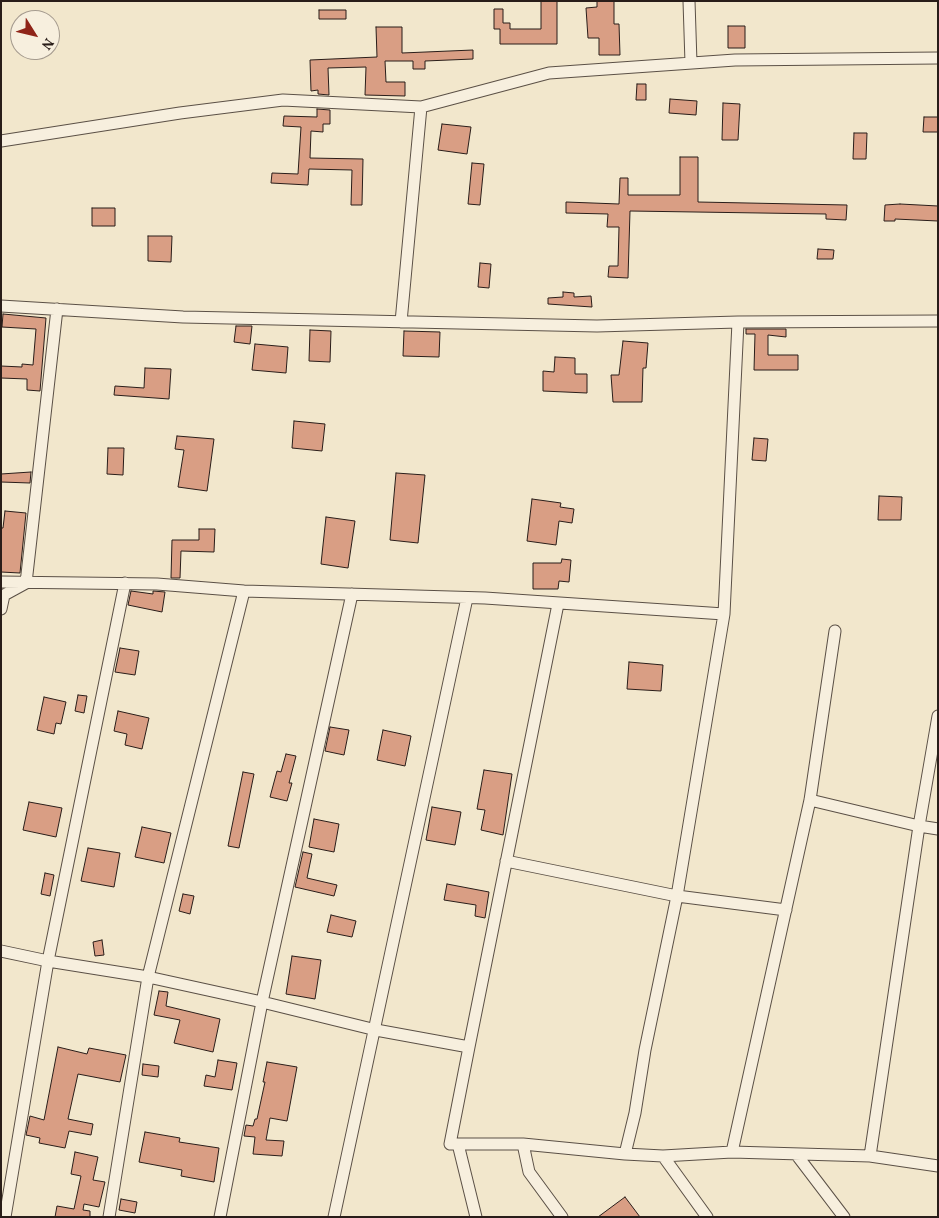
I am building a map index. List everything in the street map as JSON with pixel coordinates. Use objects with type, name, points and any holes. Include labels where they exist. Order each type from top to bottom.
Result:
[{"type":"street","points":[[689,1],[691,63]]},
{"type":"street","points":[[1,141],[180,113],[283,100],[421,107],[549,73],[735,60],[938,58]]},
{"type":"street","points":[[401,322],[421,107]]},
{"type":"street","points":[[1,306],[183,317],[597,326],[738,322],[938,321]]},
{"type":"street","points":[[26,583],[57,309]]},
{"type":"street","points":[[625,1154],[635,1114],[676,896],[724,614],[738,322]]},
{"type":"street","points":[[1,582],[125,583],[244,591],[467,598],[724,614]]},
{"type":"street","points":[[1,609],[4,595],[26,583]]},
{"type":"street","points":[[5,1217],[48,961],[125,583]]},
{"type":"street","points":[[109,1217],[148,977],[244,591]]},
{"type":"street","points":[[220,1217],[262,1002],[352,594]]},
{"type":"street","points":[[334,1217],[376,1030],[467,598]]},
{"type":"street","points":[[558,604],[450,1144],[523,1144],[663,1156],[732,1152],[870,1156],[938,1166]]},
{"type":"street","points":[[732,1152],[810,800],[835,631]]},
{"type":"street","points":[[870,1156],[919,826],[938,716]]},
{"type":"street","points":[[810,800],[938,830]]},
{"type":"street","points":[[506,861],[676,896],[786,910]]},
{"type":"street","points":[[1,950],[48,961],[148,977],[376,1030],[469,1047]]},
{"type":"street","points":[[458,1144],[476,1217]]},
{"type":"street","points":[[523,1144],[529,1172],[562,1217]]},
{"type":"street","points":[[796,1154],[844,1217]]},
{"type":"street","points":[[663,1156],[707,1217]]},
{"type":"building","points":[[541,1],[557,1],[557,44],[500,44],[500,29],[494,29],[494,9],[503,9],[503,23],[510,23],[510,29],[541,29]]},
{"type":"building","points":[[597,1],[614,1],[614,24],[619,24],[620,55],[599,55],[599,38],[588,38],[586,8],[597,7]]},
{"type":"building","points":[[319,10],[346,10],[346,19],[319,19]]},
{"type":"building","points":[[728,26],[745,26],[745,48],[728,48]]},
{"type":"building","points":[[376,27],[402,27],[402,53],[473,50],[473,59],[425,61],[425,69],[413,69],[413,61],[385,61],[386,82],[405,82],[405,96],[365,95],[366,67],[328,68],[329,95],[318,94],[318,90],[311,91],[310,60],[377,57]]},
{"type":"building","points":[[637,84],[646,84],[646,100],[636,100]]},
{"type":"building","points":[[670,99],[697,101],[696,115],[669,113]]},
{"type":"building","points":[[723,103],[740,104],[738,140],[722,140]]},
{"type":"building","points":[[317,109],[330,110],[330,124],[323,124],[323,132],[311,131],[310,158],[363,159],[362,205],[351,205],[352,170],[309,169],[308,185],[271,183],[272,173],[298,174],[301,127],[283,126],[284,116],[317,117]]},
{"type":"building","points":[[924,117],[938,117],[938,132],[923,132]]},
{"type":"building","points":[[442,124],[471,127],[467,154],[438,150]]},
{"type":"building","points":[[854,133],[867,133],[866,159],[853,159]]},
{"type":"building","points":[[680,157],[698,157],[698,202],[847,205],[846,220],[826,219],[826,214],[630,211],[628,278],[608,277],[609,266],[618,266],[619,227],[607,227],[608,214],[566,213],[566,202],[619,204],[620,178],[628,178],[628,195],[680,195]]},
{"type":"building","points":[[472,163],[484,164],[480,205],[468,204]]},
{"type":"building","points":[[885,205],[938,206],[938,221],[895,219],[895,221],[884,221]]},
{"type":"building","points":[[92,208],[115,208],[115,226],[92,226]]},
{"type":"building","points":[[148,236],[172,236],[171,262],[148,261]]},
{"type":"building","points":[[818,249],[834,250],[833,259],[817,259]]},
{"type":"building","points":[[480,263],[491,264],[489,288],[478,287]]},
{"type":"building","points":[[563,292],[574,293],[574,297],[591,296],[592,307],[548,304],[548,298],[563,297]]},
{"type":"building","points":[[3,314],[46,318],[40,391],[27,390],[27,379],[1,378],[1,366],[22,367],[22,364],[33,365],[36,329],[2,327]]},
{"type":"building","points":[[236,326],[252,326],[250,344],[234,342]]},
{"type":"building","points":[[746,329],[786,329],[786,337],[768,335],[768,355],[798,355],[798,370],[754,370],[755,334],[746,334]]},
{"type":"building","points":[[310,330],[331,331],[330,362],[309,361]]},
{"type":"building","points":[[404,331],[440,332],[439,357],[403,356]]},
{"type":"building","points":[[623,341],[648,343],[646,368],[643,368],[642,402],[613,402],[611,375],[619,375]]},
{"type":"building","points":[[255,344],[288,347],[286,373],[252,370]]},
{"type":"building","points":[[555,357],[575,358],[575,374],[587,374],[587,393],[543,391],[543,371],[554,372]]},
{"type":"building","points":[[145,368],[171,369],[169,399],[114,395],[115,386],[144,388]]},
{"type":"building","points":[[294,421],[325,424],[322,451],[292,448]]},
{"type":"building","points":[[177,436],[214,439],[207,491],[178,487],[184,450],[175,449]]},
{"type":"building","points":[[754,438],[768,439],[766,461],[752,460]]},
{"type":"building","points":[[108,448],[124,448],[123,475],[107,474]]},
{"type":"building","points":[[31,472],[30,483],[1,482],[1,474]]},
{"type":"building","points":[[396,473],[425,475],[418,543],[390,540]]},
{"type":"building","points":[[879,496],[902,497],[901,520],[878,520]]},
{"type":"building","points":[[532,499],[561,503],[560,507],[574,509],[572,523],[559,521],[556,545],[527,541]]},
{"type":"building","points":[[5,511],[26,513],[20,573],[1,572],[1,528],[3,528]]},
{"type":"building","points":[[326,517],[355,521],[348,568],[321,564]]},
{"type":"building","points":[[199,529],[215,529],[214,552],[181,551],[180,578],[171,578],[172,540],[199,540]]},
{"type":"building","points":[[562,559],[571,560],[569,582],[559,581],[558,589],[533,589],[533,563],[561,563]]},
{"type":"building","points":[[131,591],[153,594],[153,591],[165,592],[162,612],[128,605]]},
{"type":"building","points":[[120,648],[139,651],[135,675],[115,672]]},
{"type":"building","points":[[629,662],[663,665],[661,691],[627,689]]},
{"type":"building","points":[[78,695],[87,696],[84,713],[75,711]]},
{"type":"building","points":[[44,697],[66,702],[61,724],[56,723],[54,734],[37,730]]},
{"type":"building","points":[[118,711],[149,718],[142,749],[125,745],[127,734],[114,731]]},
{"type":"building","points":[[330,727],[349,730],[344,755],[325,751]]},
{"type":"building","points":[[383,730],[411,736],[405,766],[377,760]]},
{"type":"building","points":[[286,754],[296,756],[289,783],[292,783],[287,801],[270,797],[277,771],[281,772]]},
{"type":"building","points":[[484,770],[512,774],[503,835],[481,830],[485,810],[477,809]]},
{"type":"building","points":[[243,772],[254,774],[239,848],[228,846]]},
{"type":"building","points":[[29,802],[62,808],[56,837],[23,830]]},
{"type":"building","points":[[432,807],[461,812],[455,845],[426,840]]},
{"type":"building","points":[[314,819],[339,824],[334,852],[309,847]]},
{"type":"building","points":[[142,827],[171,833],[164,863],[135,857]]},
{"type":"building","points":[[88,848],[120,853],[114,887],[81,881]]},
{"type":"building","points":[[303,852],[312,854],[307,878],[337,885],[334,896],[295,887]]},
{"type":"building","points":[[45,873],[54,875],[50,896],[41,894]]},
{"type":"building","points":[[447,884],[489,892],[485,918],[475,916],[476,905],[444,900]]},
{"type":"building","points":[[183,894],[194,896],[190,914],[179,911]]},
{"type":"building","points":[[331,915],[356,921],[352,937],[327,932]]},
{"type":"building","points":[[102,940],[104,955],[95,956],[93,942]]},
{"type":"building","points":[[292,956],[321,960],[315,999],[286,994]]},
{"type":"building","points":[[159,991],[168,992],[166,1006],[220,1019],[213,1052],[174,1043],[180,1020],[154,1015]]},
{"type":"building","points":[[58,1047],[87,1054],[89,1048],[126,1055],[120,1082],[78,1074],[68,1119],[93,1124],[91,1135],[69,1131],[65,1148],[39,1143],[40,1138],[26,1135],[30,1116],[44,1120]]},
{"type":"building","points":[[218,1060],[237,1063],[232,1090],[204,1086],[206,1075],[215,1077]]},
{"type":"building","points":[[267,1062],[297,1067],[287,1121],[270,1118],[266,1140],[284,1141],[282,1156],[253,1154],[255,1137],[244,1136],[246,1125],[253,1126],[255,1119],[257,1119]]},
{"type":"building","points":[[143,1064],[159,1066],[158,1077],[142,1075]]},
{"type":"building","points":[[145,1132],[180,1138],[179,1142],[219,1148],[214,1182],[181,1176],[182,1170],[139,1162]]},
{"type":"building","points":[[75,1152],[98,1157],[93,1180],[105,1182],[99,1207],[84,1204],[83,1210],[90,1211],[90,1217],[55,1217],[57,1206],[74,1209],[81,1176],[71,1174]]},
{"type":"building","points":[[625,1197],[640,1217],[598,1217]]},
{"type":"building","points":[[121,1199],[137,1202],[135,1213],[119,1210]]}]
